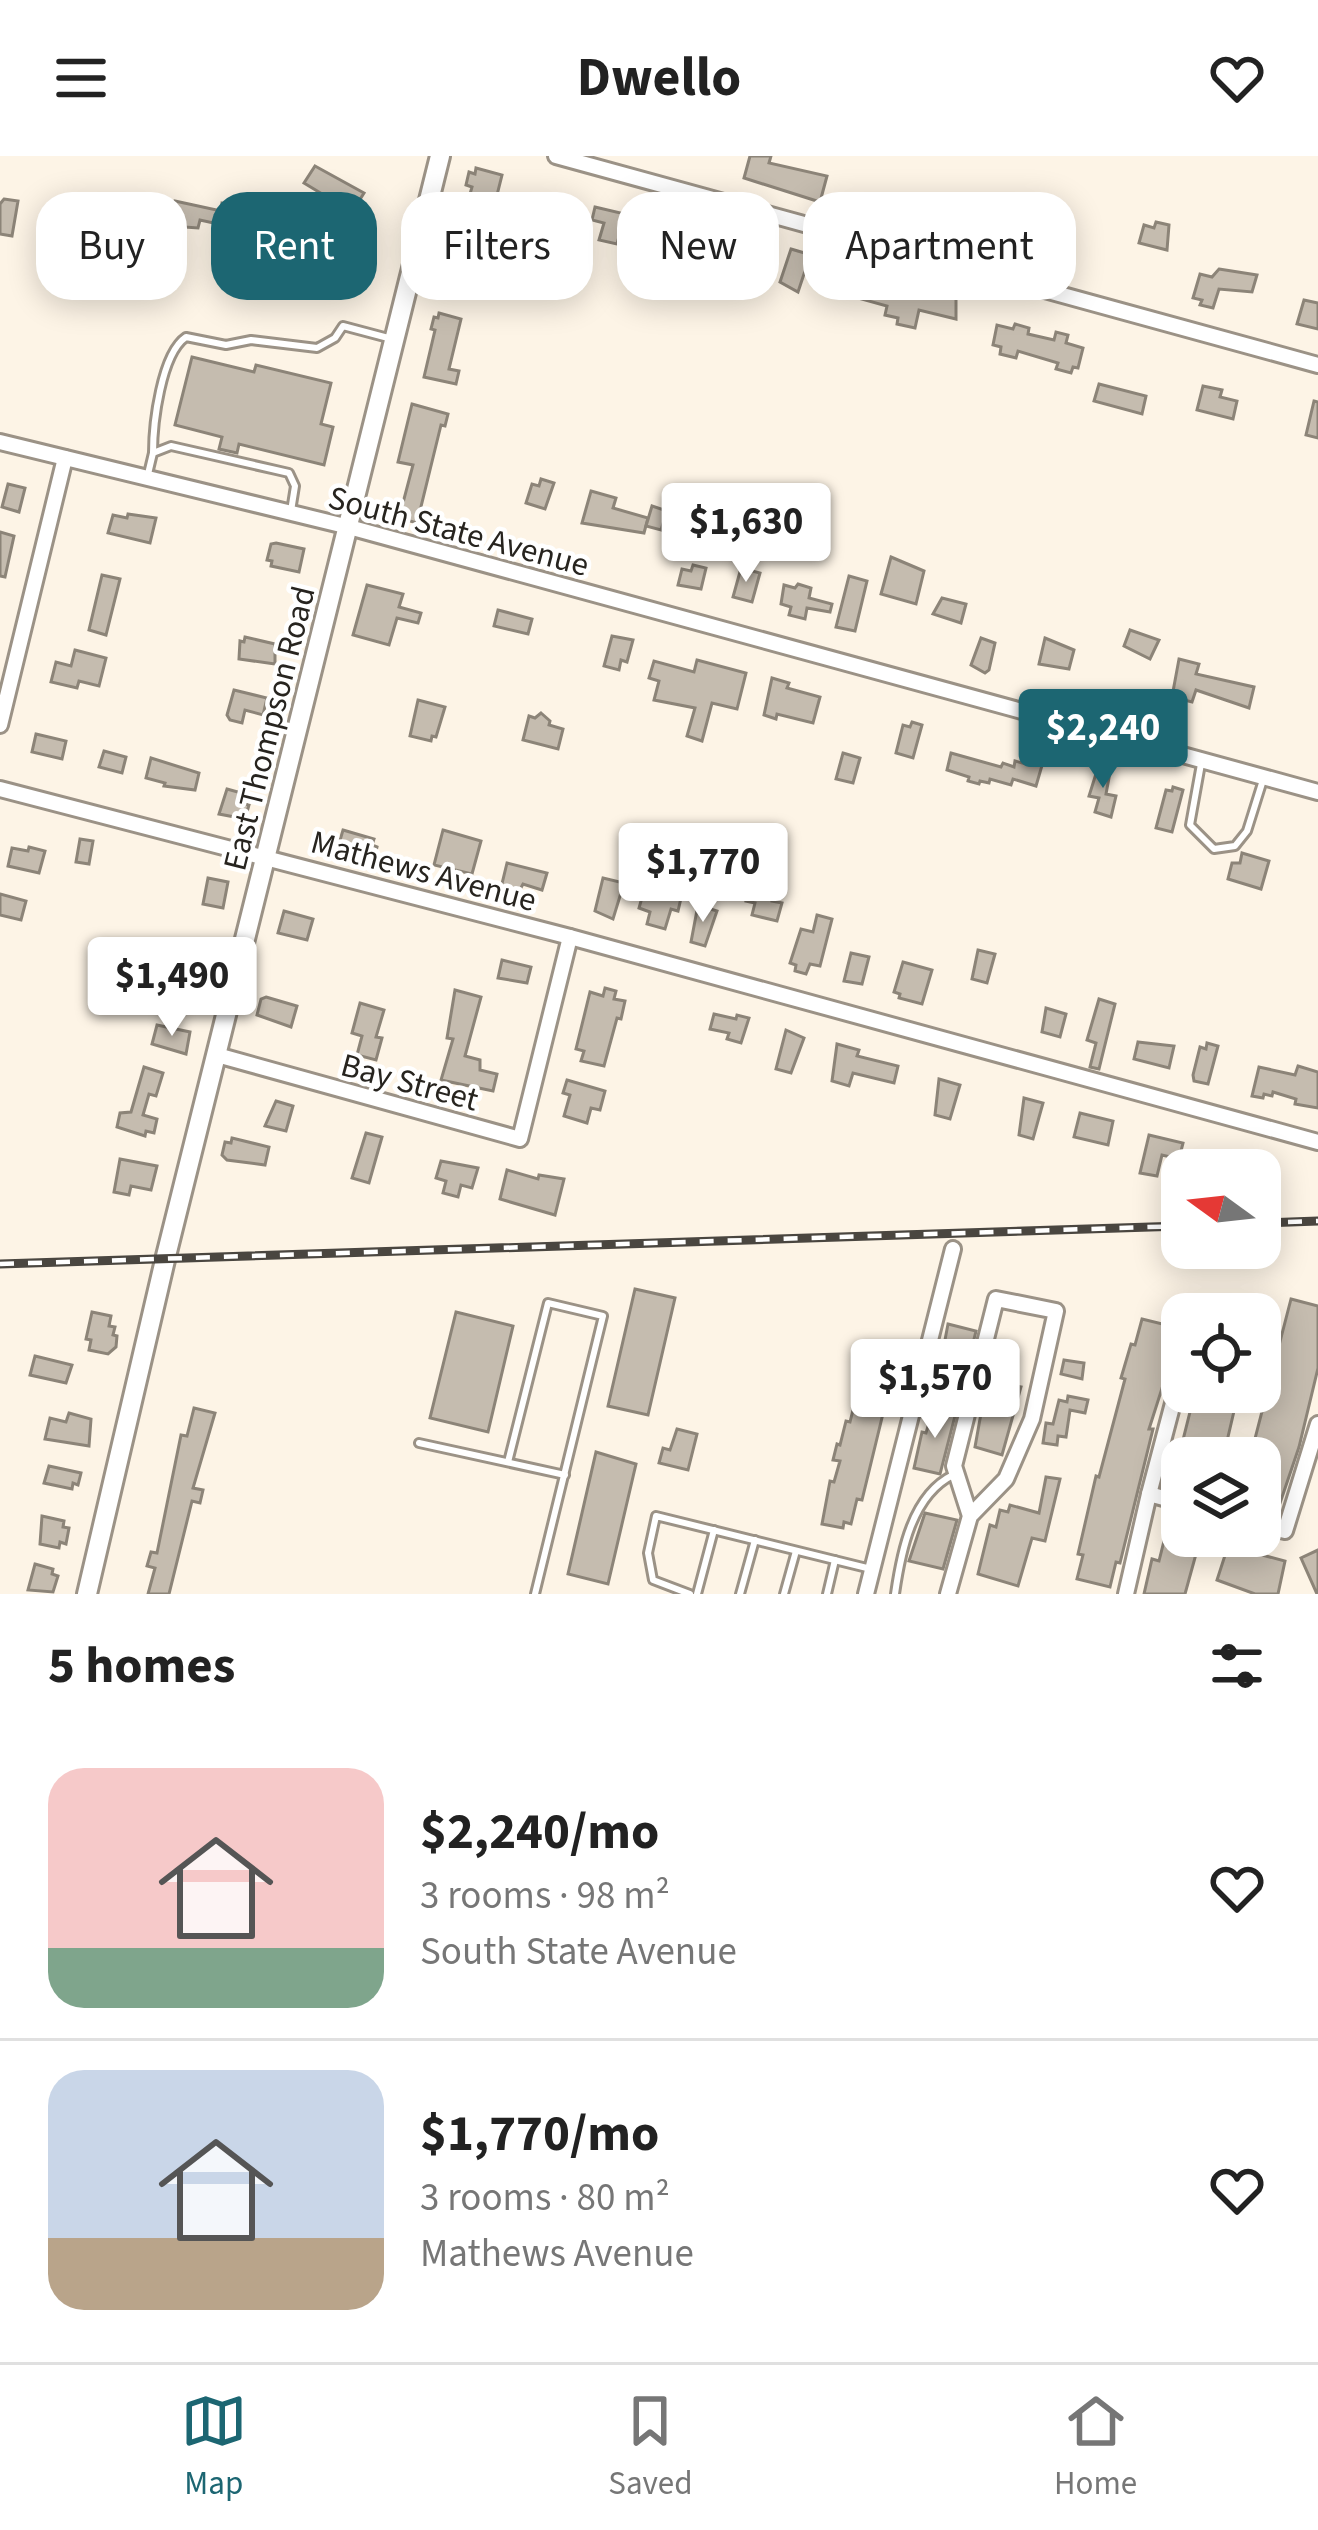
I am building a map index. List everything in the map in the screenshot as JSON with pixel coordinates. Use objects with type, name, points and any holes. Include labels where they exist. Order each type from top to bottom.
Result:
[{"type":"main road","name":"East Thompson Road","points":[[87,1594],[440,156]]},
{"type":"street","points":[[556,156],[1318,364]]},
{"type":"street","name":"South State Avenue","points":[[0,442],[349,526],[1318,793]]},
{"type":"street","points":[[0,724],[65,458]]},
{"type":"street","name":"Mathews Avenue","points":[[0,789],[570,937],[1318,1142]]},
{"type":"street","name":"Bay Street","points":[[217,1055],[520,1139],[570,937]]},
{"type":"street","points":[[866,1594],[953,1249]]},
{"type":"street","points":[[948,1594],[970,1516],[1006,1479],[1032,1419],[1056,1311],[997,1299],[954,1466],[970,1516]]},
{"type":"street","points":[[1126,1594],[1170,1413]]},
{"type":"street","points":[[1281,1531],[1285,1532],[1318,1424]]},
{"type":"street","points":[[1149,1494],[1161,1497]]},
{"type":"lane","points":[[148,478],[153,425],[171,356],[186,338],[226,345],[251,340],[317,348],[343,326],[395,340]]},
{"type":"lane","points":[[153,453],[171,446],[289,473],[296,486],[291,512]]},
{"type":"lane","points":[[1202,761],[1190,825],[1214,849],[1235,846],[1247,831],[1264,778]]},
{"type":"lane","points":[[508,1462],[548,1303],[603,1316],[536,1594]]},
{"type":"lane","points":[[419,1443],[565,1474]]},
{"type":"lane","points":[[896,1594],[921,1502],[934,1486],[956,1474]]},
{"type":"lane","points":[[714,1530],[693,1594],[665,1590],[653,1580],[648,1553],[656,1516],[714,1530],[754,1540],[796,1550],[872,1570]]},
{"type":"lane","points":[[740,1594],[754,1540]]},
{"type":"lane","points":[[784,1594],[796,1550]]},
{"type":"lane","points":[[827,1594],[835,1560]]},
{"type":"building","points":[[750,156],[771,156],[769,163],[827,176],[823,192],[803,192],[803,197],[744,178]]},
{"type":"building","points":[[315,166],[362,192],[319,192],[304,183]]},
{"type":"building","points":[[476,168],[502,175],[498,192],[471,192],[472,187],[466,185],[469,172],[475,174]]},
{"type":"building","points":[[4,199],[18,201],[12,236],[0,234]]},
{"type":"building","points":[[187,204],[211,209],[211,222],[200,220],[198,228],[187,227]]},
{"type":"building","points":[[595,207],[617,212],[617,244],[599,240],[604,223],[593,220]]},
{"type":"building","points":[[1156,222],[1169,225],[1167,250],[1139,243],[1144,225],[1154,228]]},
{"type":"building","points":[[791,249],[803,253],[798,292],[780,282]]},
{"type":"building","points":[[1219,269],[1257,275],[1252,292],[1219,289],[1213,308],[1200,305],[1202,300],[1193,298],[1200,274],[1212,277]]},
{"type":"building","points":[[865,300],[956,300],[956,319],[919,310],[915,328],[885,315],[887,306]]},
{"type":"building","points":[[1304,300],[1318,303],[1318,329],[1297,324]]},
{"type":"building","points":[[439,313],[461,319],[449,369],[459,371],[456,384],[424,377],[435,330],[431,329]]},
{"type":"building","points":[[1015,324],[1029,328],[1028,334],[1054,340],[1056,332],[1068,335],[1066,343],[1083,348],[1078,368],[1073,367],[1071,373],[1056,369],[1058,363],[1018,351],[1016,358],[1000,354],[1001,347],[993,345],[997,325],[1013,329]]},
{"type":"building","points":[[192,357],[254,372],[256,365],[331,383],[321,424],[333,427],[324,465],[239,444],[237,453],[219,449],[222,437],[175,425]]},
{"type":"building","points":[[1099,384],[1146,396],[1142,414],[1094,401]]},
{"type":"building","points":[[1203,386],[1222,390],[1220,397],[1237,401],[1233,419],[1197,410]]},
{"type":"building","points":[[1314,401],[1318,402],[1318,438],[1306,435]]},
{"type":"building","points":[[412,404],[448,414],[445,426],[441,425],[417,523],[399,518],[413,465],[398,462]]},
{"type":"building","points":[[541,479],[554,483],[545,509],[526,503],[532,484],[539,486]]},
{"type":"building","points":[[8,484],[25,488],[19,512],[2,507]]},
{"type":"building","points":[[591,491],[616,498],[613,508],[648,518],[644,533],[582,523]]},
{"type":"building","points":[[652,506],[667,511],[661,530],[646,526]]},
{"type":"building","points":[[128,514],[156,518],[150,543],[108,533],[113,515],[127,518]]},
{"type":"building","points":[[0,532],[14,536],[5,577],[0,576]]},
{"type":"building","points":[[271,544],[304,549],[299,572],[271,566],[272,561],[267,560]]},
{"type":"building","points":[[891,557],[924,571],[916,604],[881,594]]},
{"type":"building","points":[[693,565],[706,568],[701,589],[678,585],[682,569],[691,571]]},
{"type":"building","points":[[741,568],[760,573],[752,602],[733,597]]},
{"type":"building","points":[[102,575],[120,579],[106,635],[89,630]]},
{"type":"building","points":[[849,576],[867,581],[855,631],[836,627]]},
{"type":"building","points":[[798,584],[811,588],[809,598],[832,604],[830,612],[807,608],[805,619],[789,615],[791,607],[781,604],[784,585],[795,588]]},
{"type":"building","points":[[367,585],[403,594],[399,607],[421,613],[418,623],[397,618],[389,645],[353,635]]},
{"type":"building","points":[[942,598],[966,604],[961,623],[933,614]]},
{"type":"building","points":[[498,610],[532,619],[528,634],[494,626]]},
{"type":"building","points":[[1130,630],[1159,640],[1150,659],[1124,646]]},
{"type":"building","points":[[612,636],[633,640],[627,662],[621,660],[619,670],[604,666]]},
{"type":"building","points":[[245,637],[275,644],[275,664],[239,659],[240,641]]},
{"type":"building","points":[[981,638],[995,643],[985,673],[971,665]]},
{"type":"building","points":[[1045,638],[1074,650],[1069,669],[1039,664]]},
{"type":"building","points":[[75,650],[106,658],[99,686],[79,681],[77,688],[51,682],[56,662],[71,666]]},
{"type":"building","points":[[1179,659],[1199,664],[1196,674],[1254,687],[1249,708],[1196,690],[1192,702],[1172,697]]},
{"type":"building","points":[[697,660],[746,673],[737,709],[712,703],[702,741],[687,736],[695,708],[654,700],[659,681],[649,678],[654,661],[694,672]]},
{"type":"building","points":[[772,678],[789,683],[787,688],[820,697],[813,723],[764,715]]},
{"type":"building","points":[[234,690],[267,698],[263,715],[245,710],[242,723],[230,720],[227,715]]},
{"type":"building","points":[[418,700],[445,707],[431,741],[410,736]]},
{"type":"building","points":[[541,713],[549,725],[563,729],[558,749],[523,740],[529,716]]},
{"type":"building","points":[[912,722],[922,725],[913,758],[896,753],[903,725],[910,727]]},
{"type":"building","points":[[36,734],[66,741],[62,759],[32,752]]},
{"type":"building","points":[[104,751],[126,757],[122,773],[99,767]]},
{"type":"building","points":[[843,753],[860,758],[853,783],[836,779]]},
{"type":"building","points":[[951,753],[1001,767],[1003,763],[1014,767],[1015,761],[1029,765],[1031,758],[1043,762],[1036,786],[1013,779],[1011,785],[990,779],[979,784],[947,770]]},
{"type":"building","points":[[151,758],[199,773],[195,790],[146,778]]},
{"type":"building","points":[[1099,764],[1111,767],[1106,794],[1116,796],[1111,817],[1095,812],[1099,798],[1089,796]]},
{"type":"building","points":[[227,789],[245,794],[242,803],[249,805],[245,819],[219,814]]},
{"type":"building","points":[[1166,790],[1183,790],[1172,832],[1156,828]]},
{"type":"building","points":[[343,830],[374,839],[374,860],[338,847]]},
{"type":"building","points":[[443,830],[481,841],[472,874],[434,865]]},
{"type":"building","points":[[80,839],[93,841],[89,864],[76,862]]},
{"type":"building","points":[[29,847],[45,851],[39,873],[8,866],[12,848],[28,851]]},
{"type":"building","points":[[1242,853],[1269,861],[1261,889],[1228,879],[1232,863],[1240,863]]},
{"type":"building","points":[[507,863],[547,873],[542,890],[523,884],[516,897],[500,892]]},
{"type":"building","points":[[208,878],[228,882],[223,908],[203,904]]},
{"type":"building","points":[[603,878],[624,883],[613,919],[595,911]]},
{"type":"building","points":[[749,889],[773,895],[772,901],[782,903],[777,921],[752,915],[755,903],[746,901]]},
{"type":"building","points":[[656,891],[681,898],[678,911],[671,909],[665,929],[647,924],[650,912],[639,908],[643,894],[654,897]]},
{"type":"building","points":[[0,894],[26,901],[21,920],[0,915]]},
{"type":"building","points":[[698,905],[717,911],[705,946],[691,942]]},
{"type":"building","points":[[284,911],[313,919],[307,940],[278,933]]},
{"type":"building","points":[[817,915],[832,919],[820,966],[810,964],[806,974],[795,971],[796,965],[790,963],[801,929],[813,932]]},
{"type":"building","points":[[978,950],[995,954],[987,983],[972,979]]},
{"type":"building","points":[[851,953],[869,957],[862,984],[844,981]]},
{"type":"building","points":[[502,960],[531,967],[527,983],[498,978]]},
{"type":"building","points":[[903,962],[932,970],[922,1004],[894,992]]},
{"type":"building","points":[[176,969],[199,975],[195,999],[154,992],[160,974],[172,977]]},
{"type":"building","points":[[605,988],[616,991],[614,999],[625,1001],[604,1066],[581,1061],[584,1051],[576,1049],[590,992],[603,996]]},
{"type":"building","points":[[455,990],[481,997],[465,1056],[480,1060],[480,1070],[497,1074],[493,1091],[441,1080],[453,1039],[447,1038]]},
{"type":"building","points":[[266,997],[297,1006],[291,1027],[257,1015]]},
{"type":"building","points":[[1099,999],[1115,1004],[1099,1069],[1090,1067],[1096,1043],[1087,1040]]},
{"type":"building","points":[[360,1003],[384,1010],[376,1037],[382,1038],[376,1060],[357,1055],[362,1036],[352,1033]]},
{"type":"building","points":[[1046,1008],[1066,1014],[1060,1037],[1042,1032]]},
{"type":"building","points":[[714,1014],[749,1018],[741,1043],[727,1039],[729,1033],[710,1029]]},
{"type":"building","points":[[157,1025],[190,1032],[186,1054],[152,1044]]},
{"type":"building","points":[[786,1030],[804,1038],[791,1073],[776,1069]]},
{"type":"building","points":[[1138,1042],[1174,1046],[1169,1068],[1134,1059]]},
{"type":"building","points":[[1207,1043],[1218,1046],[1208,1084],[1194,1081],[1193,1075],[1200,1047],[1206,1049]]},
{"type":"building","points":[[837,1044],[859,1050],[857,1056],[898,1066],[894,1083],[853,1073],[849,1086],[832,1081]]},
{"type":"building","points":[[1298,1066],[1318,1072],[1318,1108],[1295,1104],[1296,1099],[1273,1092],[1263,1098],[1252,1096],[1259,1067],[1295,1075]]},
{"type":"building","points":[[144,1067],[163,1073],[156,1096],[149,1094],[143,1115],[157,1119],[154,1133],[146,1131],[145,1136],[117,1127],[120,1113],[131,1112]]},
{"type":"building","points":[[939,1079],[960,1085],[950,1119],[935,1115]]},
{"type":"building","points":[[567,1080],[605,1091],[600,1110],[591,1108],[587,1123],[564,1116],[570,1095],[563,1093]]},
{"type":"building","points":[[1024,1098],[1043,1103],[1033,1139],[1019,1135]]},
{"type":"building","points":[[276,1101],[293,1106],[286,1131],[265,1126]]},
{"type":"building","points":[[1080,1113],[1113,1121],[1108,1145],[1074,1137]]},
{"type":"building","points":[[366,1133],[382,1137],[369,1183],[352,1178]]},
{"type":"building","points":[[1149,1135],[1183,1143],[1182,1149],[1161,1149],[1157,1176],[1140,1173]]},
{"type":"building","points":[[232,1138],[269,1147],[265,1165],[227,1160],[222,1155],[225,1142],[231,1143]]},
{"type":"building","points":[[120,1159],[157,1166],[151,1190],[131,1186],[129,1195],[114,1192]]},
{"type":"building","points":[[441,1161],[478,1168],[472,1188],[461,1185],[458,1197],[443,1193],[446,1181],[436,1178]]},
{"type":"building","points":[[507,1170],[538,1179],[539,1175],[564,1179],[555,1215],[500,1199]]},
{"type":"building","points":[[635,1289],[675,1298],[648,1415],[608,1406]]},
{"type":"building","points":[[1291,1299],[1318,1306],[1318,1368],[1281,1500],[1281,1437],[1255,1437],[1262,1413],[1281,1413],[1281,1338]]},
{"type":"building","points":[[92,1312],[111,1316],[109,1326],[115,1327],[113,1335],[117,1336],[116,1347],[108,1354],[89,1350],[91,1340],[86,1339]]},
{"type":"building","points":[[456,1312],[513,1326],[488,1432],[430,1418]]},
{"type":"building","points":[[1142,1319],[1161,1324],[1161,1392],[1120,1563],[1116,1562],[1110,1587],[1077,1579],[1083,1555],[1078,1554],[1125,1379],[1121,1378],[1131,1344],[1135,1345]]},
{"type":"building","points":[[948,1324],[976,1331],[962,1388],[937,1382]]},
{"type":"building","points":[[35,1356],[72,1365],[66,1383],[30,1375]]},
{"type":"building","points":[[1064,1360],[1084,1363],[1082,1379],[1061,1374]]},
{"type":"building","points":[[869,1370],[888,1375],[883,1396],[887,1397],[862,1500],[857,1499],[851,1524],[844,1522],[843,1528],[822,1524],[830,1481],[834,1482],[840,1461],[833,1460],[837,1444]]},
{"type":"building","points":[[987,1380],[1021,1387],[1002,1455],[975,1447]]},
{"type":"building","points":[[1068,1396],[1088,1400],[1085,1413],[1070,1410],[1066,1437],[1058,1436],[1057,1445],[1043,1443],[1046,1423],[1053,1424],[1059,1400],[1067,1402]]},
{"type":"building","points":[[934,1406],[956,1412],[940,1474],[914,1468]]},
{"type":"building","points":[[194,1408],[215,1413],[193,1488],[203,1490],[200,1503],[192,1501],[169,1594],[148,1594],[155,1568],[147,1566],[151,1552],[157,1553],[181,1435],[187,1436]]},
{"type":"building","points":[[69,1413],[91,1419],[89,1446],[45,1439],[50,1418],[66,1422]]},
{"type":"building","points":[[1190,1413],[1234,1413],[1228,1437],[1184,1437]]},
{"type":"building","points":[[677,1429],[697,1434],[688,1470],[659,1463],[663,1448],[670,1450]]},
{"type":"building","points":[[596,1452],[636,1464],[608,1584],[568,1574]]},
{"type":"building","points":[[49,1466],[81,1473],[78,1485],[73,1483],[72,1489],[44,1483]]},
{"type":"building","points":[[1046,1477],[1060,1479],[1045,1541],[1032,1538],[1018,1586],[978,1574],[990,1525],[996,1527],[1000,1510],[1008,1512],[1010,1505],[1039,1513]]},
{"type":"building","points":[[925,1513],[957,1520],[943,1569],[909,1561]]},
{"type":"building","points":[[42,1516],[64,1521],[63,1527],[69,1528],[66,1544],[60,1542],[59,1548],[40,1544]]},
{"type":"building","points":[[1318,1550],[1318,1594],[1317,1594],[1301,1558]]},
{"type":"building","points":[[1161,1553],[1161,1557],[1195,1557],[1185,1594],[1144,1594],[1152,1559],[1159,1561]]},
{"type":"building","points":[[1224,1557],[1285,1561],[1278,1594],[1255,1594],[1217,1580]]},
{"type":"building","points":[[35,1564],[53,1569],[52,1574],[58,1576],[53,1592],[28,1590]]},
{"type":"railway","points":[[1281,1222],[1318,1221]]},
{"type":"railway","points":[[0,1264],[1161,1227]]}]
